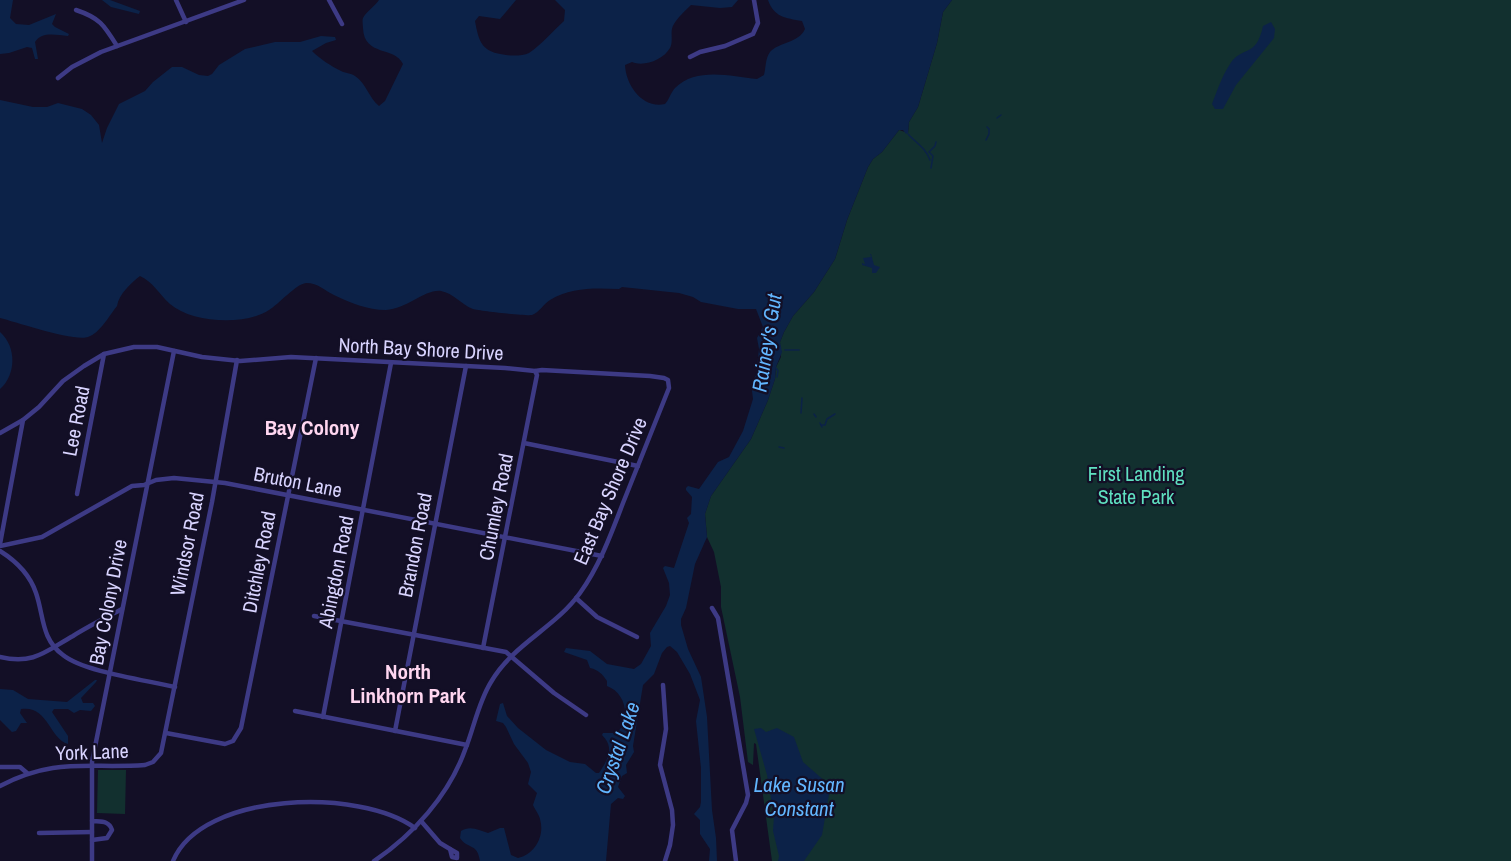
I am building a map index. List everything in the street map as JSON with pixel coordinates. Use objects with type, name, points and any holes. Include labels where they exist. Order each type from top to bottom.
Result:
[{"type":"street","points":[[176,0],[186,22]]},
{"type":"street","points":[[58,78],[81,62],[117,46],[244,0]]},
{"type":"street","points":[[329,0],[342,24]]},
{"type":"street","points":[[690,57],[725,46],[753,33],[758,22],[754,0]]},
{"type":"street","points":[[76,10],[102,22],[117,46]]},
{"type":"street","name":"North Bay Shore Drive","points":[[104,354],[141,347],[237,360],[316,358],[650,376],[666,379]]},
{"type":"street","name":"Bay Colony Drive","points":[[92,861],[92,765],[174,351]]},
{"type":"street","points":[[0,433],[23,420],[72,374],[104,354]]},
{"type":"street","name":"Lee Road","points":[[77,494],[104,354]]},
{"type":"street","name":"Ditchley Road","points":[[166,734],[228,744],[239,733],[316,358]]},
{"type":"street","name":"Windsor Road","points":[[166,734],[237,360]]},
{"type":"street","name":"Abingdon Road","points":[[323,717],[391,363]]},
{"type":"street","name":"Brandon Road","points":[[395,731],[466,366]]},
{"type":"street","name":"Chumley Road","points":[[483,648],[537,375],[535,371]]},
{"type":"street","name":"East Bay Shore Drive","points":[[374,861],[415,828],[450,782],[467,745],[487,688],[502,664],[576,598],[593,573],[602,556],[669,388],[666,379]]},
{"type":"street","points":[[0,545],[23,420]]},
{"type":"street","points":[[524,443],[638,466]]},
{"type":"street","name":"Bruton Lane","points":[[0,545],[42,537],[134,485],[174,478],[215,481],[602,556]]},
{"type":"street","points":[[0,552],[19,566],[33,586],[43,627],[55,648],[76,663],[175,687]]},
{"type":"street","points":[[576,598],[597,617],[637,637]]},
{"type":"street","points":[[712,608],[718,618],[748,795],[732,830],[736,861]]},
{"type":"street","points":[[0,657],[21,660],[55,648],[122,609]]},
{"type":"street","points":[[314,616],[502,651],[511,655],[554,693],[586,715]]},
{"type":"street","points":[[663,685],[666,729],[660,765],[673,825],[665,861]]},
{"type":"street","points":[[295,711],[467,745]]},
{"type":"street","name":"York Lane","points":[[0,786],[27,773],[64,765],[149,764],[161,753],[166,734]]},
{"type":"street","points":[[0,767],[20,766],[27,773]]},
{"type":"street","points":[[173,861],[185,841],[208,826],[244,811],[281,804],[315,801],[353,805],[392,815],[415,828]]},
{"type":"street","points":[[92,821],[106,822],[112,830],[107,838],[92,840]]},
{"type":"street","points":[[421,821],[440,843],[450,849]]},
{"type":"street","points":[[39,832],[92,832]]},
{"type":"green space","name":"First Landing State Park","points":[[952,0],[1511,0],[1511,861],[772,861],[756,744],[754,743],[753,765],[748,762],[740,697],[721,607],[721,587],[714,552],[707,537],[705,514],[711,496],[751,439],[775,379],[776,367],[781,357],[780,342],[784,332],[835,259],[847,220],[868,167],[899,130],[908,133],[909,122],[918,107],[937,43],[943,12]]},
{"type":"green space","points":[[98,770],[126,770],[125,814],[97,813]]},
{"type":"water","points":[[0,0],[13,0],[10,18],[16,24],[29,25],[56,14],[52,24],[69,34],[68,36],[50,34],[41,36],[35,42],[38,59],[35,59],[32,48],[27,47],[0,54]]},
{"type":"water","points":[[102,0],[110,0],[140,11],[139,14],[111,7]]},
{"type":"water","points":[[379,0],[516,0],[500,19],[479,16],[475,21],[480,41],[487,49],[498,54],[514,56],[529,53],[564,21],[565,10],[555,0],[738,0],[732,7],[691,5],[674,24],[670,48],[663,56],[647,63],[632,62],[625,65],[632,88],[643,99],[657,105],[665,104],[675,88],[683,81],[693,77],[714,74],[757,79],[764,75],[770,52],[794,40],[805,29],[802,21],[785,18],[773,10],[768,0],[952,0],[943,12],[937,43],[918,107],[909,122],[908,133],[899,130],[868,167],[847,220],[835,259],[784,332],[780,342],[782,352],[776,367],[775,379],[751,439],[711,496],[705,514],[707,537],[695,564],[681,625],[688,649],[701,677],[707,717],[717,861],[709,861],[710,849],[700,834],[700,820],[694,814],[701,802],[701,768],[696,721],[700,700],[690,674],[677,652],[670,646],[662,653],[654,674],[643,685],[634,752],[626,765],[627,773],[622,776],[618,787],[625,796],[611,804],[606,861],[480,861],[477,851],[460,838],[461,831],[468,828],[488,833],[504,828],[511,855],[518,858],[529,853],[540,838],[540,819],[533,805],[537,793],[528,784],[531,772],[506,727],[503,723],[496,721],[500,704],[503,703],[507,716],[518,728],[546,750],[570,762],[585,764],[596,773],[599,773],[605,763],[609,749],[602,735],[603,733],[617,733],[621,727],[625,713],[622,700],[619,694],[607,686],[607,681],[602,674],[590,668],[587,660],[564,652],[566,648],[590,651],[607,664],[634,669],[641,664],[651,646],[650,633],[670,595],[669,583],[663,568],[665,566],[674,568],[689,523],[687,518],[691,514],[692,497],[686,488],[688,486],[699,489],[718,462],[729,457],[743,431],[753,399],[751,383],[756,375],[759,349],[757,338],[763,327],[756,309],[738,309],[701,302],[679,293],[622,287],[566,293],[550,300],[532,315],[473,309],[441,291],[429,293],[394,309],[379,310],[353,303],[318,285],[306,283],[259,315],[219,320],[191,315],[180,310],[170,304],[140,276],[129,285],[100,328],[88,337],[71,337],[0,318],[0,100],[33,107],[47,107],[58,103],[82,109],[99,125],[102,143],[119,104],[145,91],[172,67],[182,67],[199,75],[208,76],[219,65],[245,49],[275,42],[300,42],[321,36],[335,37],[336,40],[312,51],[333,67],[359,79],[379,106],[385,101],[403,64],[394,55],[374,47],[365,37],[363,18]]},
{"type":"water","points":[[1271,22],[1275,29],[1274,38],[1236,85],[1223,109],[1215,109],[1212,104],[1230,64],[1239,55],[1253,48],[1263,26]]},
{"type":"water","points":[[870,254],[874,265],[880,267],[876,273],[872,273],[872,268],[862,265],[862,263],[865,264],[863,258],[871,257]]},
{"type":"water","points":[[0,332],[6,338],[12,353],[12,369],[0,389]]},
{"type":"water","points":[[95,680],[96,682],[81,698],[83,703],[93,703],[95,706],[91,711],[80,710],[74,713],[68,709],[54,709],[52,712],[68,736],[68,744],[56,735],[43,717],[30,709],[21,709],[20,713],[27,723],[21,723],[16,731],[12,732],[0,720],[0,689],[13,690],[28,699],[67,702]]},
{"type":"water","name":"Lake Susan Constant","points":[[761,728],[766,732],[777,728],[794,737],[803,762],[827,783],[830,789],[822,835],[804,861],[778,861],[767,775],[754,729]]},
{"type":"waterway","points":[[997,118],[1001,115]]},
{"type":"waterway","points":[[986,140],[989,134],[987,127]]},
{"type":"waterway","points":[[908,134],[930,160]]},
{"type":"waterway","points":[[931,168],[933,156],[929,152],[936,142]]},
{"type":"waterway","name":"Rainey's Gut","points":[[785,350],[799,350]]},
{"type":"waterway","name":"Rainey's Gut","points":[[776,368],[777,377]]},
{"type":"waterway","points":[[801,413],[802,398]]},
{"type":"waterway","points":[[821,425],[825,425],[827,419],[835,414]]},
{"type":"waterway","points":[[820,423],[822,427]]},
{"type":"waterway","points":[[779,447],[784,448]]},
{"type":"district","name":"Bay Colony","points":[[312,428]]},
{"type":"district","name":"North Linkhorn Park","points":[[408,684]]},
{"type":"water label","name":"Crystal Lake","points":[[618,748]]}]
